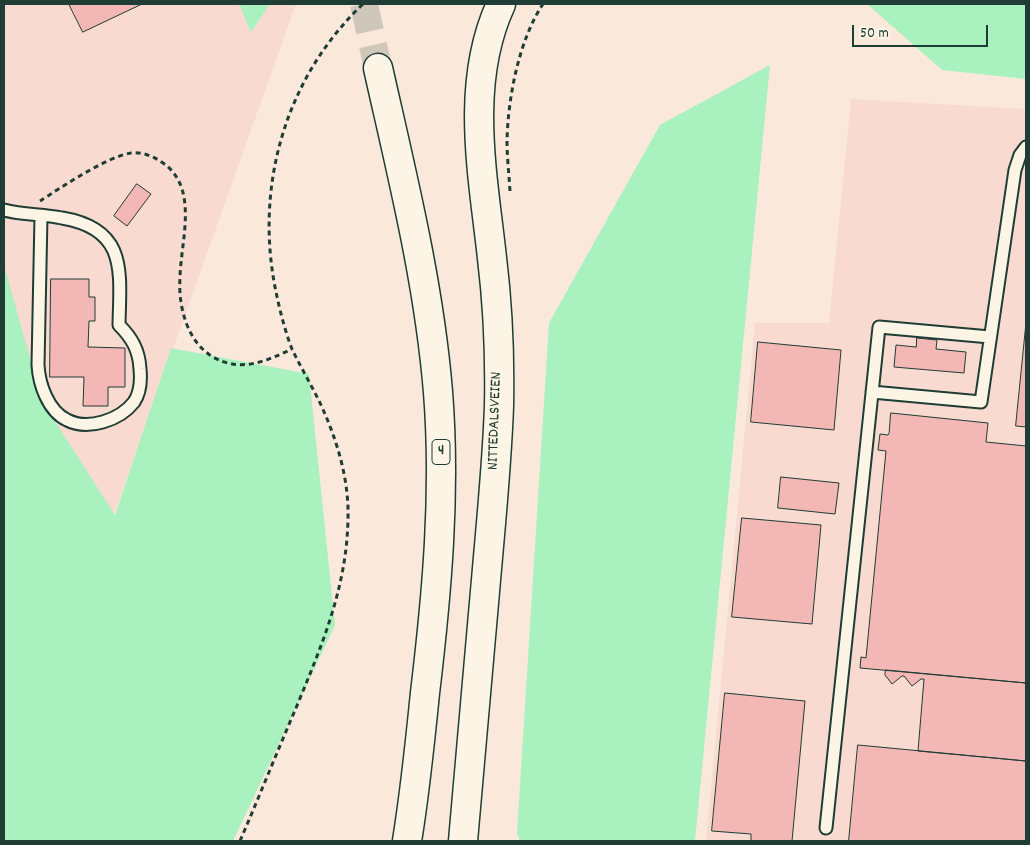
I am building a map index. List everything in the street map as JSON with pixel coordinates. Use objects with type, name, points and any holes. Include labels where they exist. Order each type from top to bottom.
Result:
[{"type":"main road","name":"NITTEDALSVEIEN","points":[[463,841],[499,408],[498,326],[480,152],[480,96],[490,32],[501,4]]},
{"type":"main road","name":"4","points":[[378,68],[412,219],[429,313],[438,392],[440,432],[440,522],[432,633],[407,841]]},
{"type":"lane","points":[[872,392],[981,402],[1015,170],[1020,155],[1026,147]]},
{"type":"lane","points":[[4,210],[61,218],[77,222],[102,235],[111,244],[120,268],[119,325],[130,336],[136,348],[140,376],[139,388],[134,402],[120,414],[105,421],[78,424],[63,418],[47,398],[40,381],[38,365],[41,216]]},
{"type":"lane","points":[[826,828],[879,327],[990,337]]},
{"type":"path","points":[[240,841],[328,627],[346,558],[347,495],[338,449],[321,406],[292,349],[278,300],[270,254],[268,213],[273,168],[278,145],[293,103],[302,85],[335,34],[364,4]]},
{"type":"path","points":[[510,191],[508,126],[515,76],[527,37],[543,4]]},
{"type":"path","points":[[25,214],[35,203],[122,155],[138,153],[157,159],[166,165],[178,179],[184,198],[185,212],[180,300],[182,312],[195,341],[208,354],[239,366],[266,360],[292,349]]},
{"type":"shaded area","points":[[4,4],[296,4],[114,514],[4,459]]},
{"type":"shaded area","points":[[851,99],[1026,109],[1026,841],[706,841],[755,323],[829,323]]},
{"type":"green space","points":[[239,4],[270,4],[251,32]]},
{"type":"green space","points":[[867,4],[1026,4],[1026,79],[942,70]]},
{"type":"green space","points":[[770,65],[695,841],[520,841],[517,833],[549,323],[660,125]]},
{"type":"green space","points":[[4,265],[42,401],[115,515],[171,348],[309,374],[335,625],[233,841],[4,841]]},
{"type":"building","points":[[69,4],[142,4],[83,32]]},
{"type":"building","points":[[137,184],[151,194],[127,226],[114,216]]},
{"type":"building","points":[[51,279],[89,279],[89,297],[95,297],[95,321],[89,321],[88,347],[125,348],[125,387],[108,387],[108,406],[83,406],[84,377],[50,377]]},
{"type":"building","points":[[1026,323],[1026,427],[1016,426]]},
{"type":"building","points":[[917,338],[937,340],[936,349],[966,352],[964,373],[894,367],[896,345],[916,347]]},
{"type":"building","points":[[758,342],[841,350],[834,430],[751,422]]},
{"type":"building","points":[[891,413],[988,423],[986,442],[1026,446],[1026,683],[860,668],[861,657],[866,658],[886,451],[878,450],[880,434],[888,435],[889,433]]},
{"type":"building","points":[[781,477],[839,483],[835,514],[778,508]]},
{"type":"building","points":[[742,518],[821,525],[812,624],[732,617]]},
{"type":"building","points":[[886,670],[1026,683],[1026,761],[918,751],[924,679],[921,679],[912,686],[902,676],[892,684],[885,675]]},
{"type":"building","points":[[725,693],[805,701],[792,841],[751,841],[751,834],[712,831]]},
{"type":"building","points":[[858,745],[1026,761],[1026,841],[849,841]]},
{"type":"tunnel","points":[[364,4],[378,68]]}]
